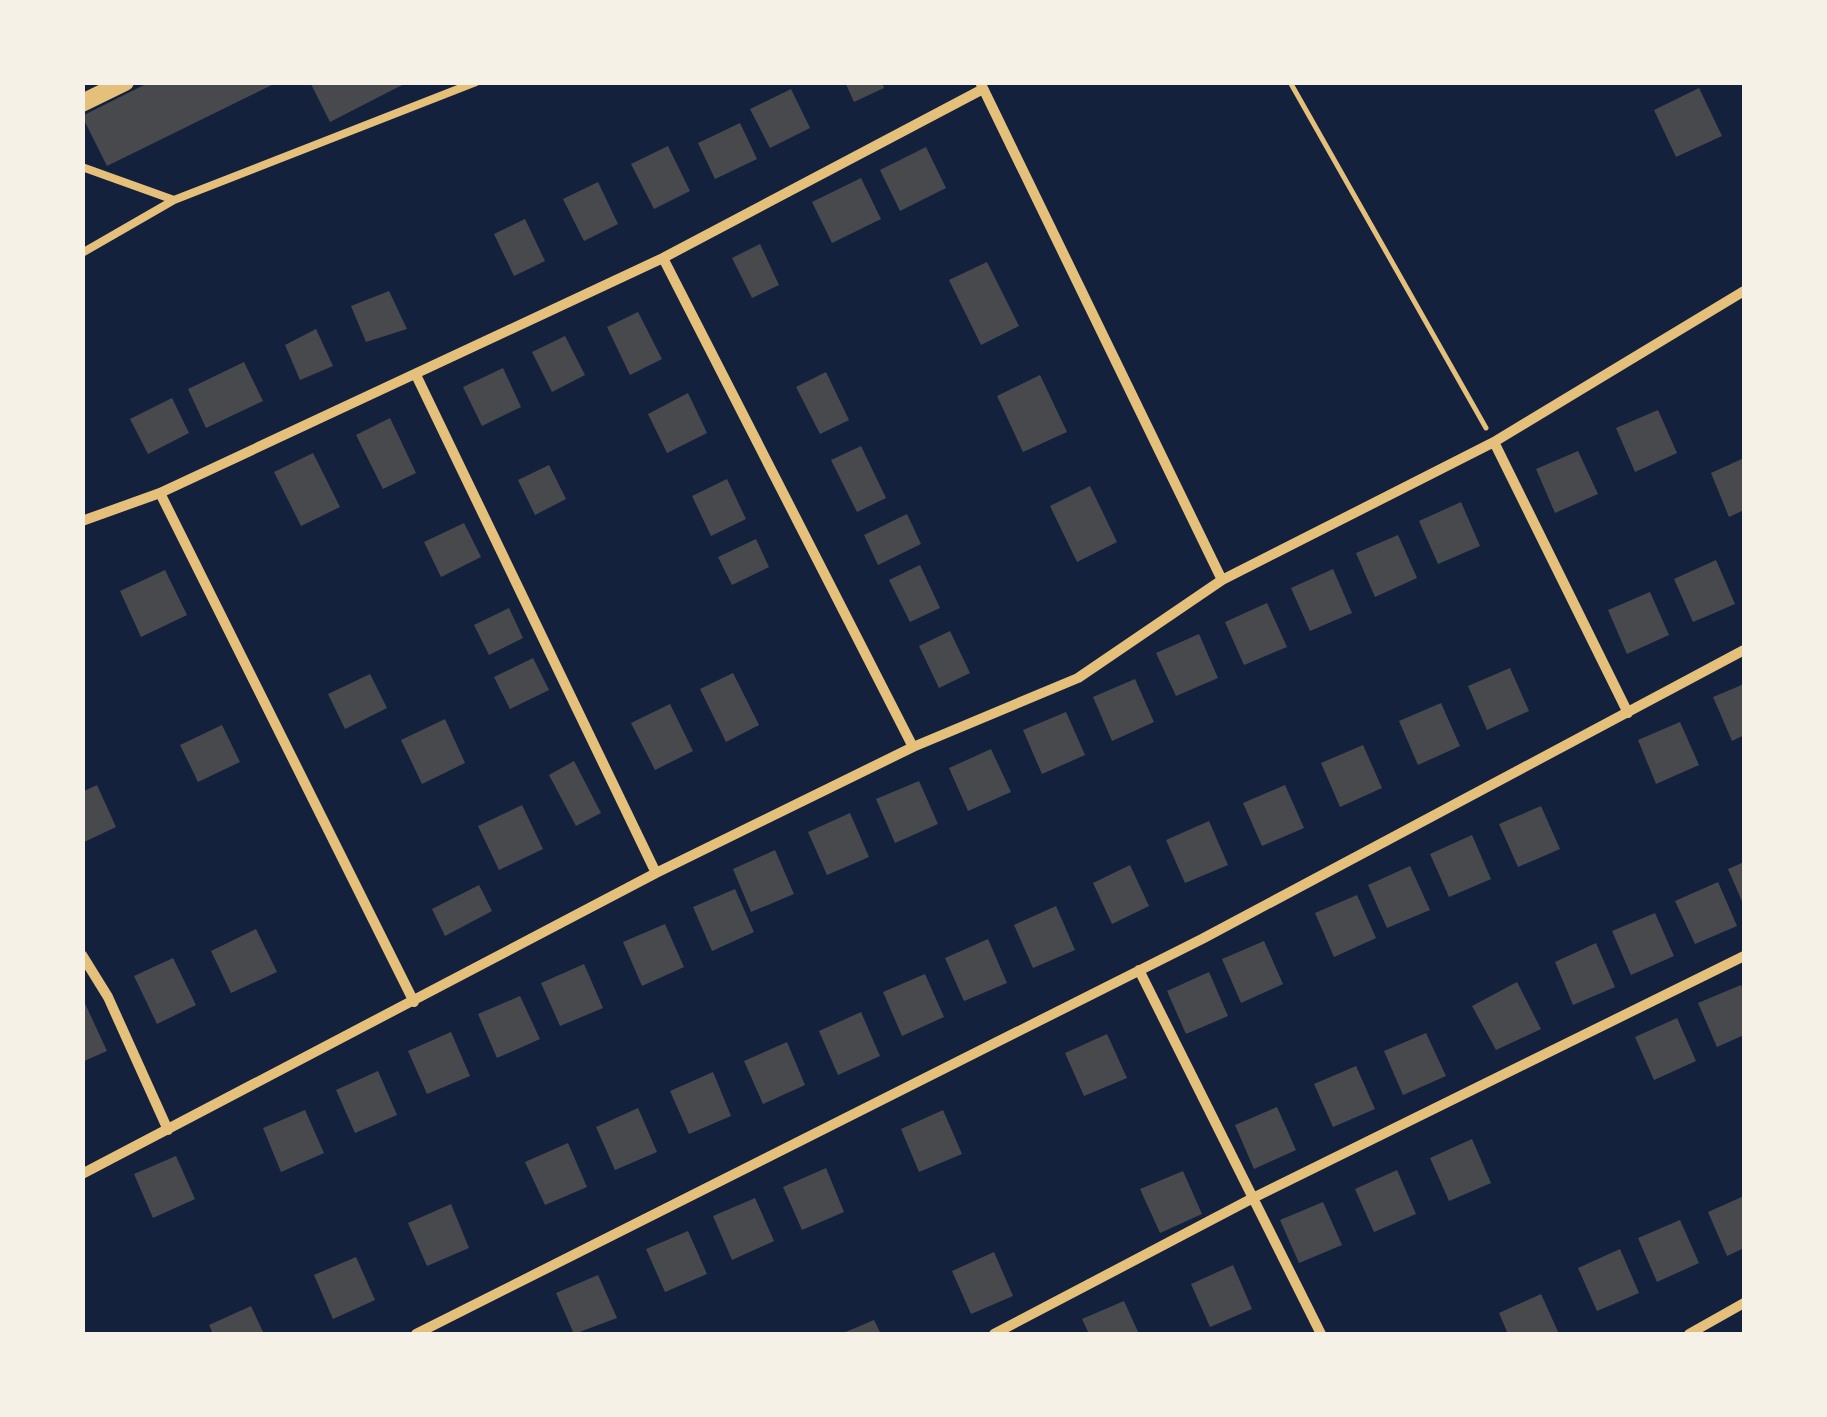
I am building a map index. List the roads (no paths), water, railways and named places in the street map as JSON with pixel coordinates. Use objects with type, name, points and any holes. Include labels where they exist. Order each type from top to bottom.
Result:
[{"type":"street","points":[[82,103],[126,82]]},
{"type":"street","points":[[82,521],[160,493],[663,258],[981,86],[1222,580]]},
{"type":"street","points":[[663,258],[914,746]]},
{"type":"street","points":[[82,1174],[656,874],[914,746],[1078,678],[1222,580],[1494,442],[1744,291]]},
{"type":"street","points":[[416,375],[656,874]]},
{"type":"street","points":[[1494,442],[1628,714]]},
{"type":"street","points":[[160,493],[414,1002]]},
{"type":"street","points":[[416,1334],[1139,970],[1744,650]]},
{"type":"street","points":[[82,955],[108,997],[168,1130]]},
{"type":"street","points":[[994,1334],[1253,1198],[1744,956]]},
{"type":"street","points":[[1139,970],[1322,1334]]},
{"type":"street","points":[[1689,1334],[1744,1303]]},
{"type":"lane","points":[[82,252],[174,200],[476,82]]},
{"type":"lane","points":[[82,167],[174,200]]}]
